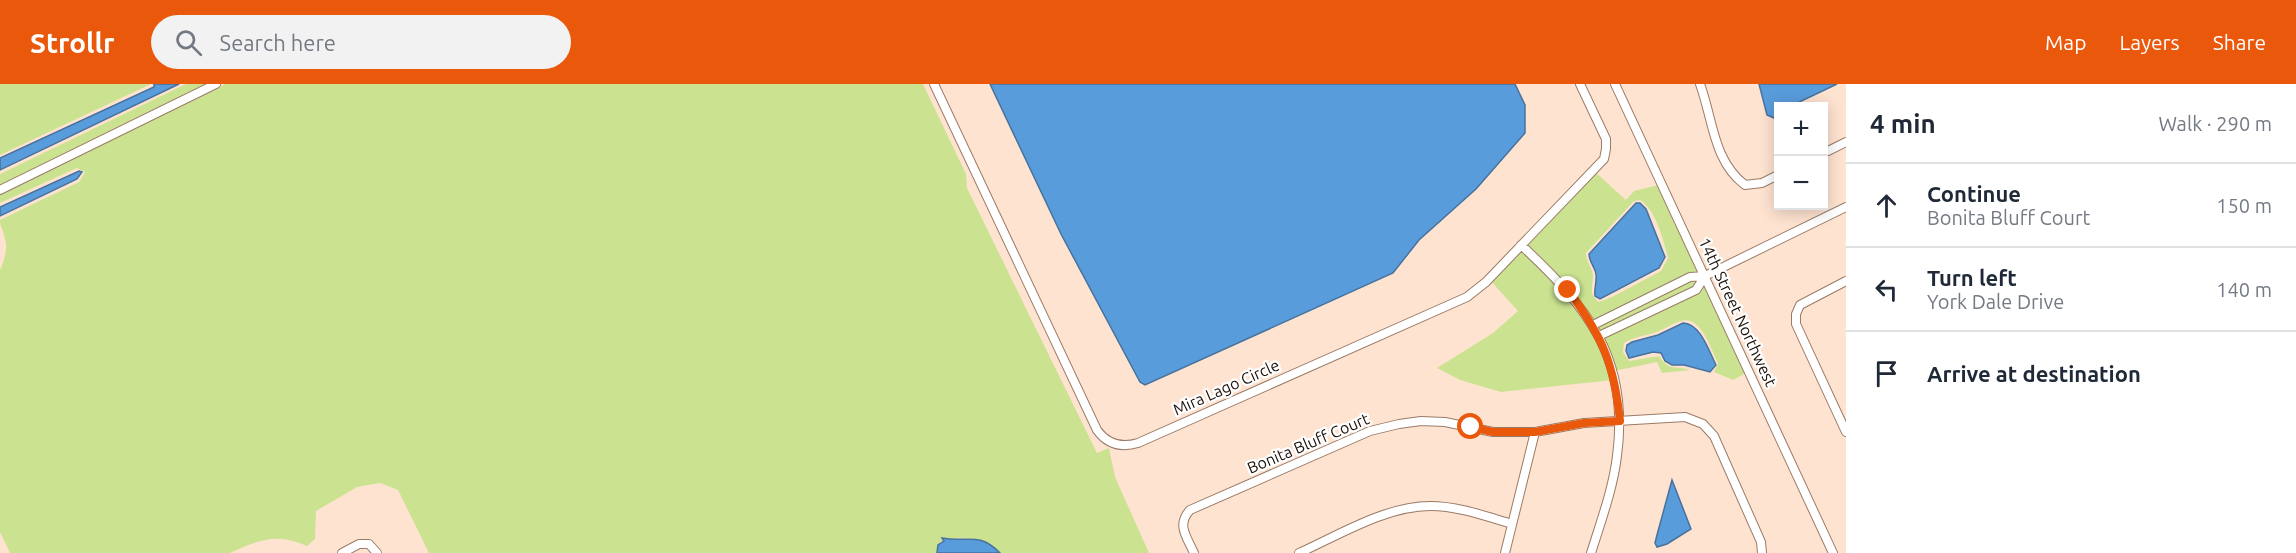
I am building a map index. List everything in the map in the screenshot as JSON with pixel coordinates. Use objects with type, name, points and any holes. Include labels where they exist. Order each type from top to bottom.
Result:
[{"type":"street","points":[[0,190],[216,84]]},
{"type":"street","name":"Mira Lago Circle","points":[[934,84],[1097,430],[1104,438],[1116,444],[1128,445],[1467,297],[1486,282],[1599,166],[1605,156],[1606,139],[1580,84]]},
{"type":"street","name":"14th Street Northwest","points":[[1616,84],[1833,553]]},
{"type":"street","points":[[1700,84],[1719,148],[1733,176],[1745,185],[1762,183],[1774,177]]},
{"type":"street","points":[[1828,151],[1846,142]]},
{"type":"street","points":[[1593,325],[1690,277],[1705,276],[1846,207]]},
{"type":"street","points":[[1521,245],[1568,290],[1593,325],[1610,363],[1620,421],[1617,456],[1591,553]]},
{"type":"street","points":[[1599,336],[1696,290],[1705,276]]},
{"type":"street","points":[[1846,282],[1800,305],[1796,314],[1796,324],[1846,432]]},
{"type":"street","name":"Bonita Bluff Court","points":[[1194,553],[1182,526],[1183,517],[1190,510],[1370,431],[1421,421],[1444,422],[1493,432],[1535,432],[1584,423],[1685,417],[1703,424],[1714,436],[1761,542],[1762,553]]},
{"type":"street","points":[[1505,553],[1535,432]]},
{"type":"street","points":[[1299,553],[1385,515],[1407,508],[1445,507],[1512,524]]},
{"type":"street","points":[[342,553],[359,544],[369,544],[377,553]]},
{"type":"green space","points":[[0,84],[151,84],[0,155]]},
{"type":"green space","points":[[186,84],[207,84],[0,186],[0,174]]},
{"type":"green space","points":[[225,84],[923,84],[966,174],[967,188],[1097,453],[1109,448],[1115,477],[1149,553],[1000,553],[980,541],[955,538],[940,542],[937,553],[429,553],[398,490],[380,483],[357,487],[316,511],[315,539],[307,546],[286,539],[268,539],[230,553],[10,553],[0,532],[0,270],[6,247],[0,220],[79,182],[85,172],[77,168],[0,203],[0,194]]},
{"type":"green space","points":[[1595,172],[1626,200],[1634,191],[1658,185],[1699,273],[1691,281],[1698,281],[1694,287],[1629,318],[1698,294],[1705,284],[1746,373],[1733,380],[1714,372],[1718,363],[1700,328],[1694,323],[1681,321],[1624,343],[1623,352],[1629,361],[1659,356],[1670,366],[1690,370],[1662,373],[1657,362],[1614,371],[1613,380],[1501,392],[1460,380],[1437,368],[1493,333],[1518,311],[1489,279]],"holes":[[[1640,200],[1646,205],[1658,226],[1668,258],[1661,271],[1599,302],[1592,293],[1593,273],[1586,253],[1634,201]]]},
{"type":"water","points":[[154,84],[179,84],[0,170],[0,158],[154,87]]},
{"type":"water","points":[[990,84],[1515,84],[1525,105],[1525,133],[1476,189],[1419,240],[1393,273],[1145,385],[1140,382],[1061,234]]},
{"type":"water","points":[[1759,84],[1837,84],[1799,102],[1774,102],[1774,118],[1767,115]]},
{"type":"water","points":[[79,171],[82,172],[77,179],[0,216],[0,207]]},
{"type":"water","points":[[1636,203],[1640,203],[1646,209],[1665,257],[1659,268],[1600,299],[1595,296],[1596,274],[1589,254]]},
{"type":"water","points":[[1683,323],[1694,328],[1703,339],[1716,365],[1710,372],[1684,365],[1672,365],[1665,361],[1661,353],[1653,352],[1629,358],[1626,351],[1627,345],[1658,335]]},
{"type":"water","points":[[1672,480],[1691,529],[1667,544],[1657,547],[1655,543]]},
{"type":"water","points":[[942,538],[979,540],[993,546],[1000,553],[937,553],[938,545],[944,541]]},
{"type":"route","points":[[1471,427],[1493,432],[1513,433],[1535,432],[1584,423],[1620,421],[1610,363],[1593,325],[1568,290]]}]
